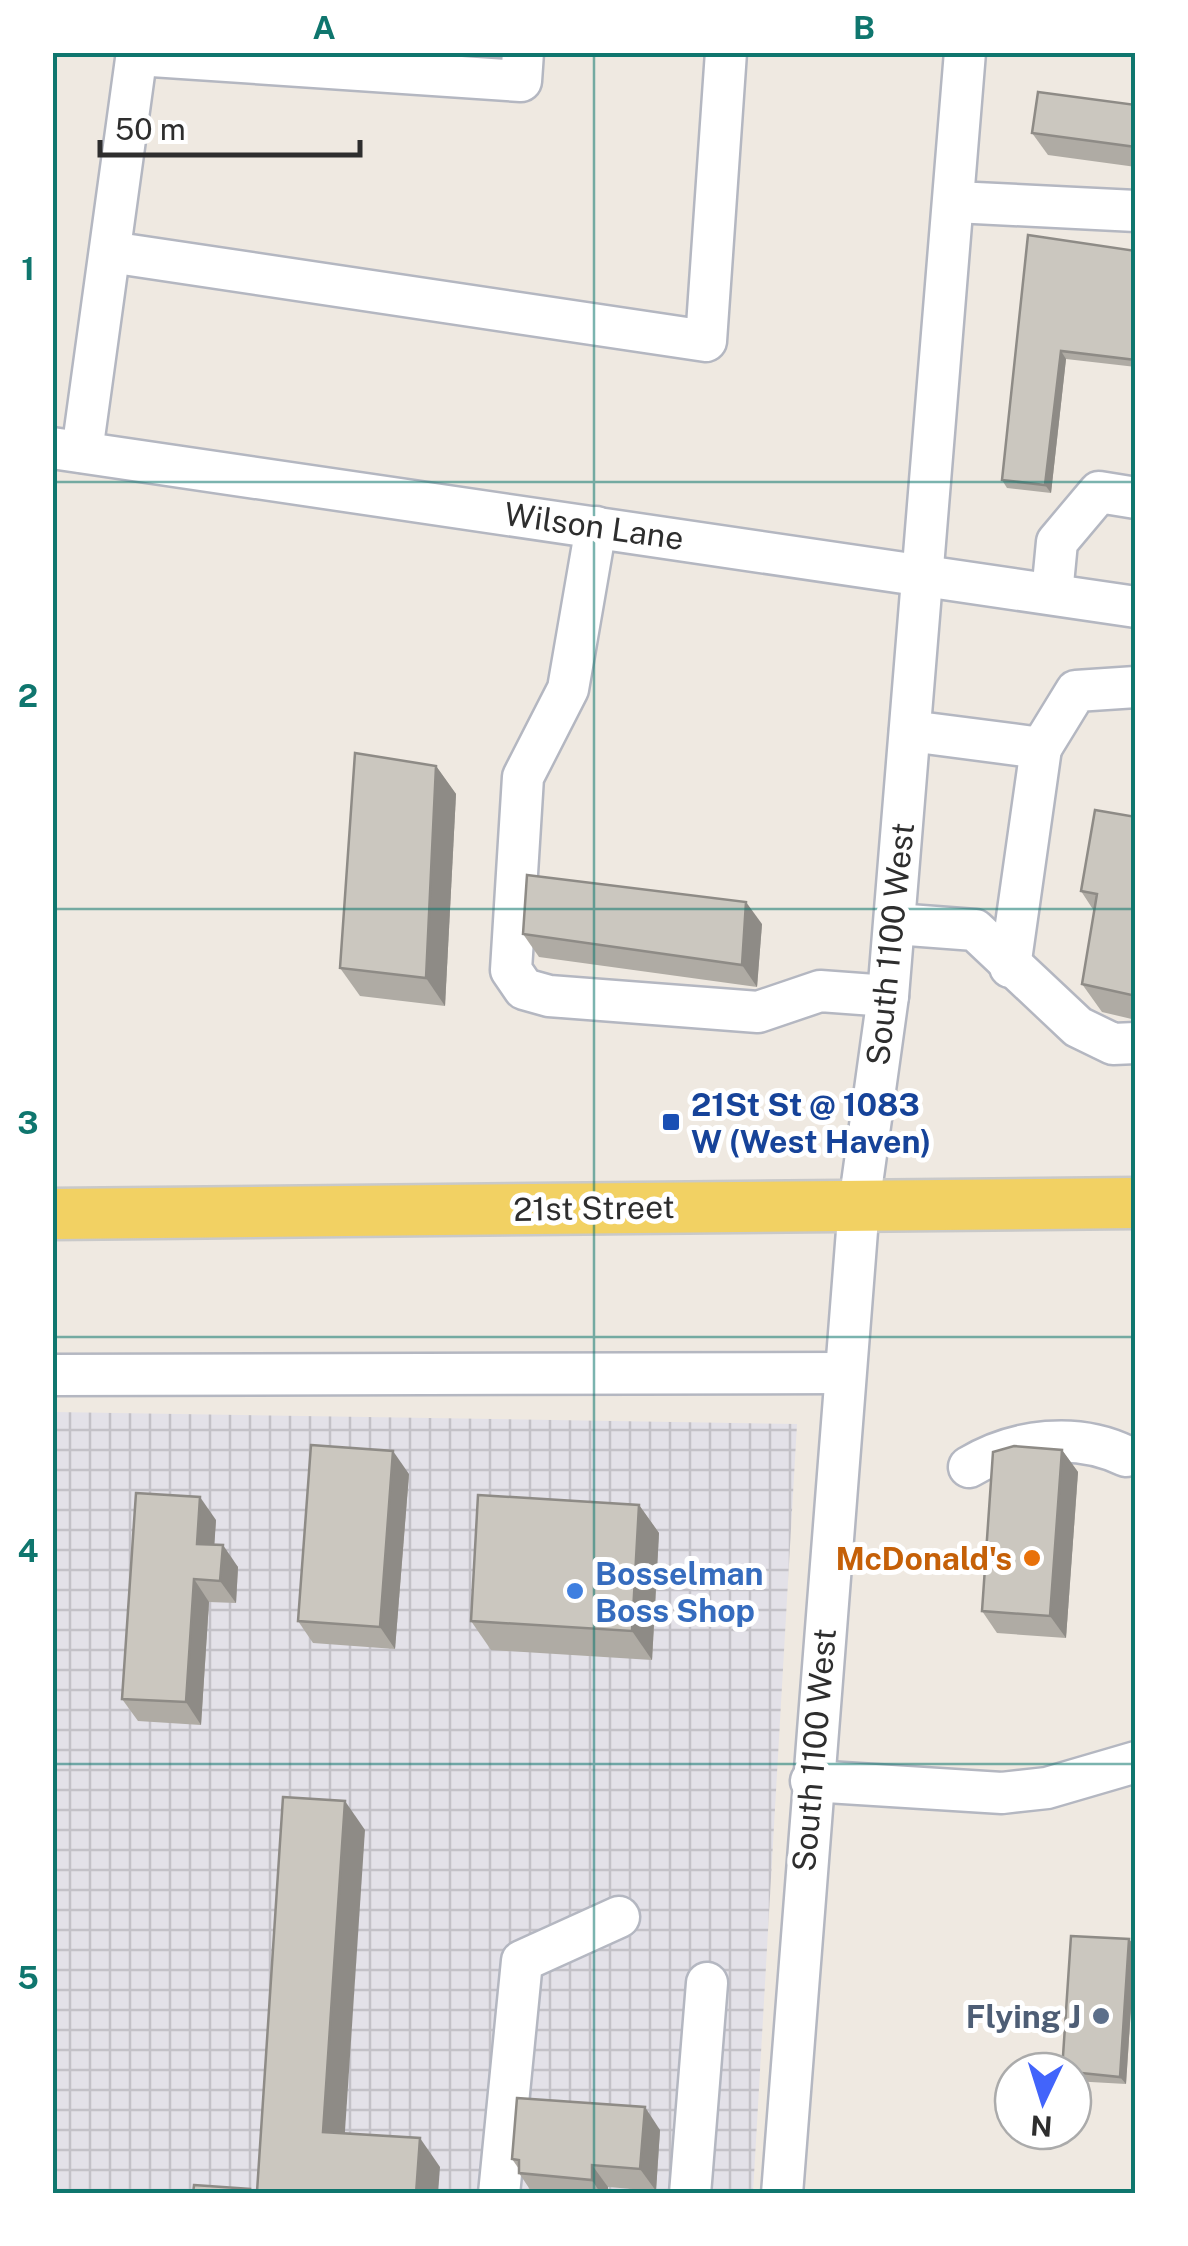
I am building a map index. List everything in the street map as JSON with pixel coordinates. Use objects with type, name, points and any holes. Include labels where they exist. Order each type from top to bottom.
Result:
[{"type":"main road","name":"21st Street","points":[[52,1214],[1136,1202]]},
{"type":"street","points":[[67,450],[110,252],[137,54],[520,81],[523,52]]},
{"type":"street","points":[[110,252],[706,342],[726,52]]},
{"type":"street","name":"South 1100 West","points":[[782,2194],[811,1780],[859,1206],[888,996],[956,202],[965,52]]},
{"type":"street","points":[[956,202],[1136,211]]},
{"type":"street","name":"Wilson Lane","points":[[67,450],[1136,607]]},
{"type":"street","points":[[1052,594],[1057,542],[1098,492],[1136,498]]},
{"type":"street","points":[[596,526],[568,689],[522,777],[511,970],[524,989],[549,996],[739,1010],[780,1007],[820,991],[888,996]]},
{"type":"street","points":[[1010,966],[1040,748],[1076,691],[1136,687]]},
{"type":"street","points":[[910,731],[1040,748]]},
{"type":"street","points":[[894,924],[975,930],[1078,1027],[1113,1044],[1136,1043]]},
{"type":"street","points":[[52,1376],[845,1373]]},
{"type":"street","points":[[969,1466],[1001,1453],[1054,1441],[1094,1443],[1126,1456]]},
{"type":"street","points":[[811,1780],[1002,1793],[1047,1788],[1136,1762]]},
{"type":"street","points":[[498,2194],[522,1961],[619,1917]]},
{"type":"street","points":[[690,2194],[707,1984]]},
{"type":"shaded area","points":[[53,1412],[797,1424],[753,2193],[53,2194]]},
{"type":"building","points":[[1038,92],[1136,105],[1136,147],[1032,133]]},
{"type":"building","points":[[1028,235],[1136,251],[1136,360],[1061,351],[1045,485],[1002,480]]},
{"type":"building","points":[[355,753],[436,766],[426,978],[340,968]]},
{"type":"building","points":[[1095,810],[1136,817],[1136,996],[1082,984],[1097,894],[1081,891]]},
{"type":"building","points":[[527,875],[746,902],[742,965],[523,934]]},
{"type":"building","points":[[311,1445],[393,1451],[380,1627],[298,1621]]},
{"type":"building","points":[[1014,1446],[1062,1450],[1050,1616],[982,1611],[993,1452]]},
{"type":"building","points":[[136,1493],[200,1497],[197,1544],[223,1545],[220,1581],[194,1579],[186,1702],[122,1699]]},
{"type":"building","name":"Bosselman Boss Shop","points":[[478,1495],[639,1505],[632,1631],[471,1621]]},
{"type":"building","points":[[283,1797],[345,1801],[323,2132],[420,2138],[416,2194],[257,2192]]},
{"type":"building","points":[[1071,1936],[1129,1939],[1120,2077],[1093,2074],[1093,2051],[1063,2051]]},
{"type":"building","points":[[517,2098],[645,2107],[640,2169],[592,2165],[592,2180],[519,2173],[519,2160],[512,2159]]},
{"type":"building","points":[[194,2185],[250,2189],[249,2194],[193,2194]]},
{"type":"place","name":"21St St @ 1083 W (West Haven)","points":[[671,1122]]},
{"type":"place","name":"McDonald's","points":[[1032,1558]]},
{"type":"place","name":"Bosselman Boss Shop","points":[[575,1591]]},
{"type":"place","name":"Flying J","points":[[1101,2016]]}]
